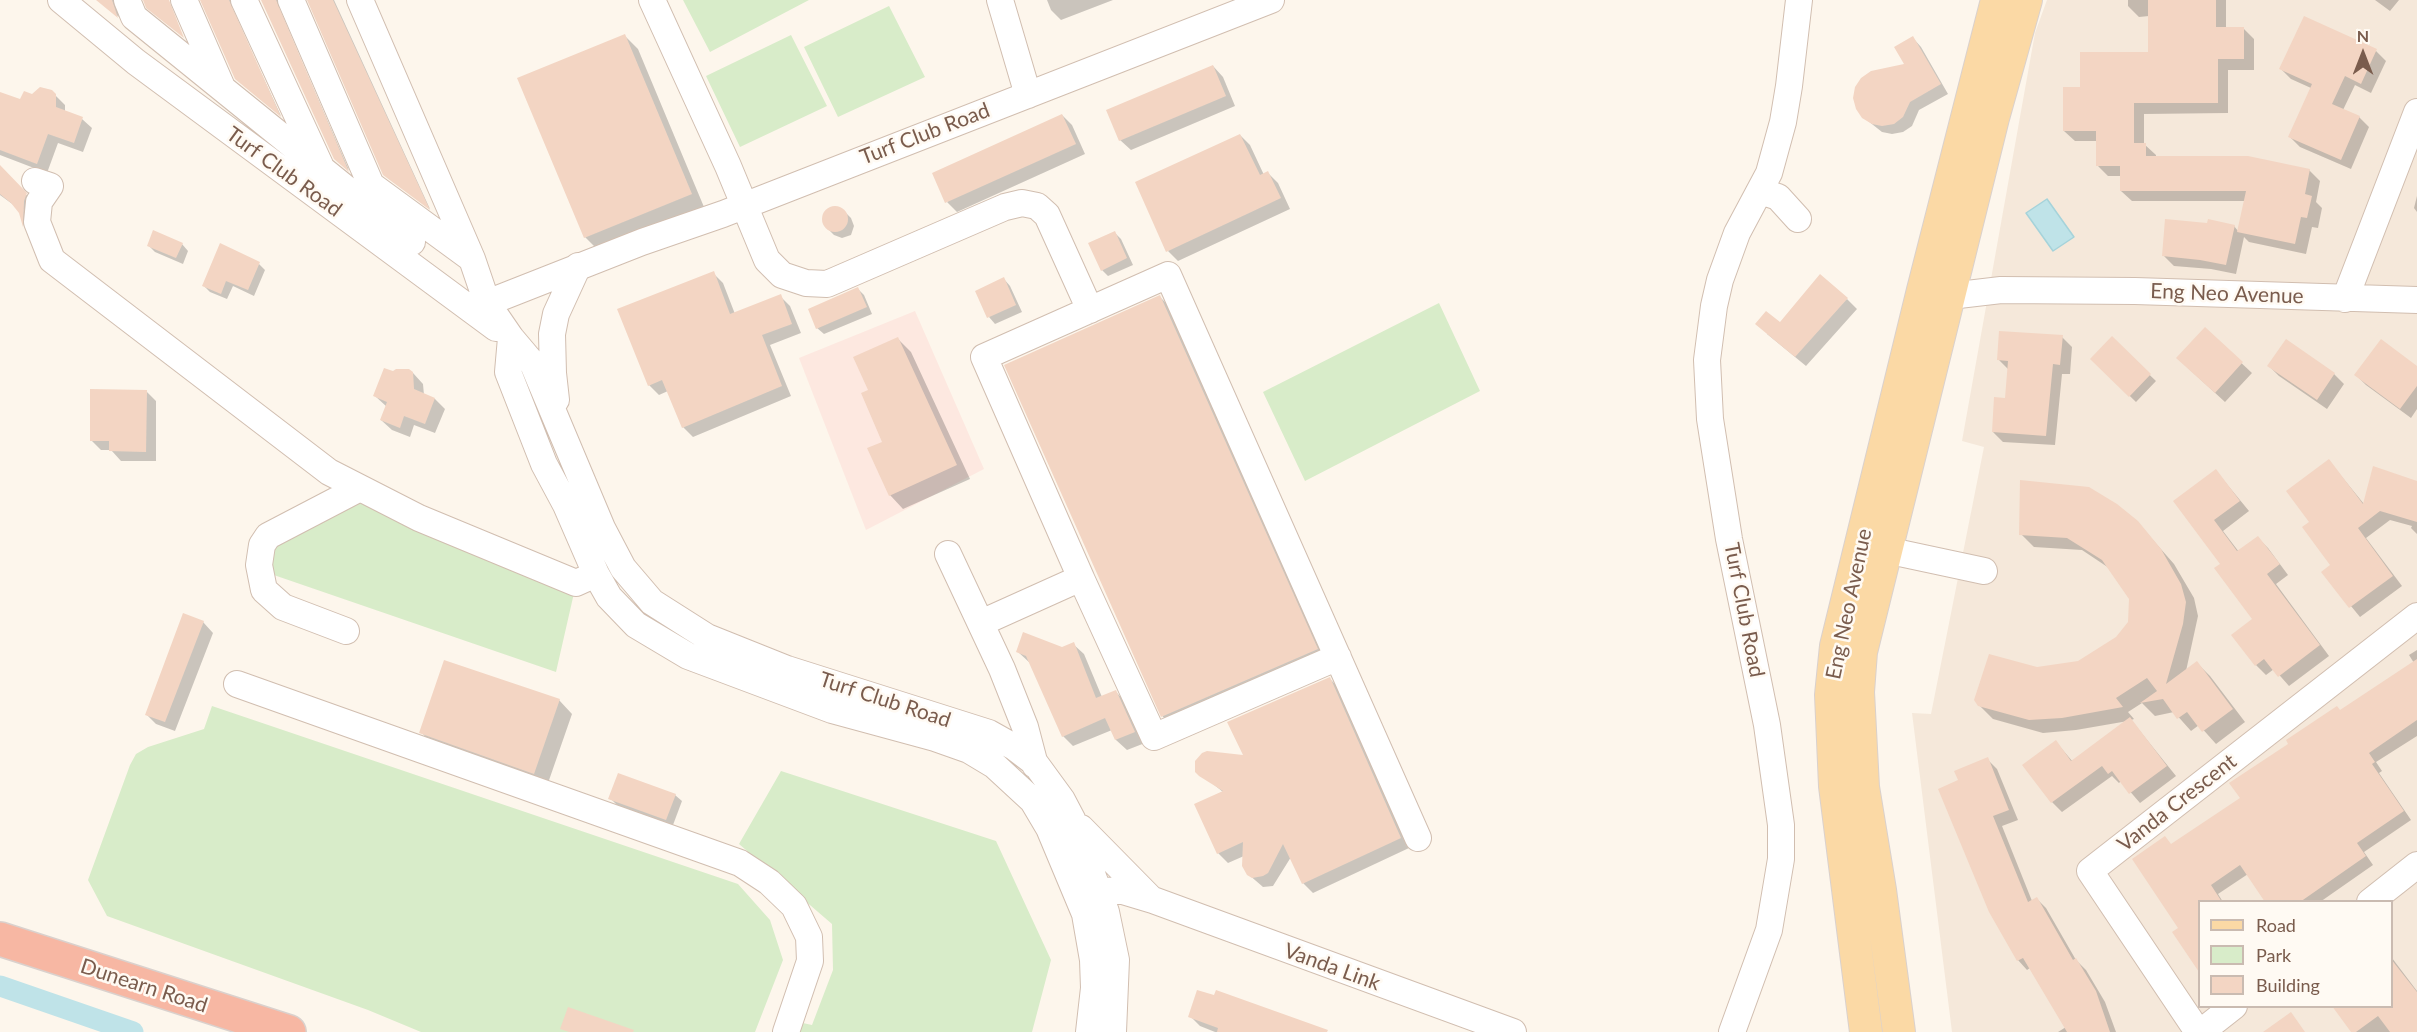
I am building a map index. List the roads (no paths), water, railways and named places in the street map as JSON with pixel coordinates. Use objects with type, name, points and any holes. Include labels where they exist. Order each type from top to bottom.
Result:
[{"type":"highway","name":"Dunearn Road","points":[[0,939],[289,1032]]},
{"type":"main road","name":"Eng Neo Avenue","points":[[1899,1032],[1881,890],[1863,787],[1858,692],[1861,652],[1874,548],[1939,283],[1997,0]]},
{"type":"main road","name":"Eng Neo Avenue","points":[[1939,283],[1993,118],[2026,0]]},
{"type":"main road","name":"Eng Neo Avenue","points":[[1866,1032],[1835,786],[1831,695],[1836,646],[1874,548]]},
{"type":"street","name":"Turf Club Road","points":[[61,0],[154,76],[511,338]]},
{"type":"street","points":[[127,0],[134,17],[412,242]]},
{"type":"street","points":[[184,0],[222,89]]},
{"type":"street","points":[[244,0],[323,171]]},
{"type":"street","points":[[291,0],[371,185],[472,259]]},
{"type":"street","name":"Turf Club Road","points":[[360,0],[472,259],[487,303],[511,338],[533,364],[602,528],[622,568],[652,603],[707,637],[787,669],[989,733],[1014,747],[1035,763],[1062,800],[1072,819],[1087,889],[1085,914],[1094,988],[1089,1032]]},
{"type":"street","points":[[652,0],[767,260],[782,275],[806,283],[827,284],[1005,207],[1022,203],[1037,206],[1047,215],[1090,310]]},
{"type":"street","points":[[1000,0],[1028,95]]},
{"type":"street","name":"Turf Club Road","points":[[487,303],[578,266],[744,206],[1271,0]]},
{"type":"street","name":"Turf Club Road","points":[[1732,1032],[1769,930],[1781,859],[1781,825],[1767,725],[1729,539],[1710,419],[1707,360],[1720,280],[1737,233],[1769,173],[1783,122],[1790,86],[1799,0]]},
{"type":"street","points":[[2345,299],[2417,112]]},
{"type":"street","points":[[35,181],[50,186],[39,202],[37,222],[52,260],[329,472],[419,518],[576,583],[596,574]]},
{"type":"street","points":[[1760,190],[1778,197],[1798,219]]},
{"type":"street","name":"Turf Club Road","points":[[560,430],[553,373],[552,334],[556,314],[578,266]]},
{"type":"street","points":[[1338,657],[1154,737],[984,357],[1168,275],[1338,657],[1418,838]]},
{"type":"street","name":"Eng Neo Avenue","points":[[1939,283],[2001,290],[2135,291],[2417,300]]},
{"type":"street","name":"Turf Club Road","points":[[511,338],[508,372],[544,464],[566,504],[596,574],[609,597],[636,626],[688,656],[832,710],[969,750],[994,765],[1033,801],[1087,889],[1106,912],[1116,960],[1113,1032]]},
{"type":"street","points":[[534,439],[560,430]]},
{"type":"street","points":[[346,631],[283,607],[264,590],[259,566],[262,545],[268,536],[360,488]]},
{"type":"street","points":[[1874,548],[1984,571]]},
{"type":"street","points":[[948,554],[1010,688],[1035,763],[1033,801]]},
{"type":"street","points":[[981,623],[1081,578]]},
{"type":"street","name":"Vanda Crescent","points":[[2199,1032],[2090,871],[2417,616]]},
{"type":"street","points":[[237,684],[740,863],[769,882],[794,906],[809,937],[810,961],[786,1032]]},
{"type":"street","name":"Vanda Link","points":[[1072,819],[1153,900]]},
{"type":"street","points":[[2373,900],[2417,866]]},
{"type":"street","name":"Vanda Link","points":[[1087,889],[1123,891],[1153,900],[1513,1032]]},
{"type":"street","points":[[2199,1032],[2231,1008]]},
{"type":"water","points":[[2047,199],[2074,237],[2053,251],[2026,213]]},
{"type":"waterway","points":[[0,986],[133,1032]]}]
